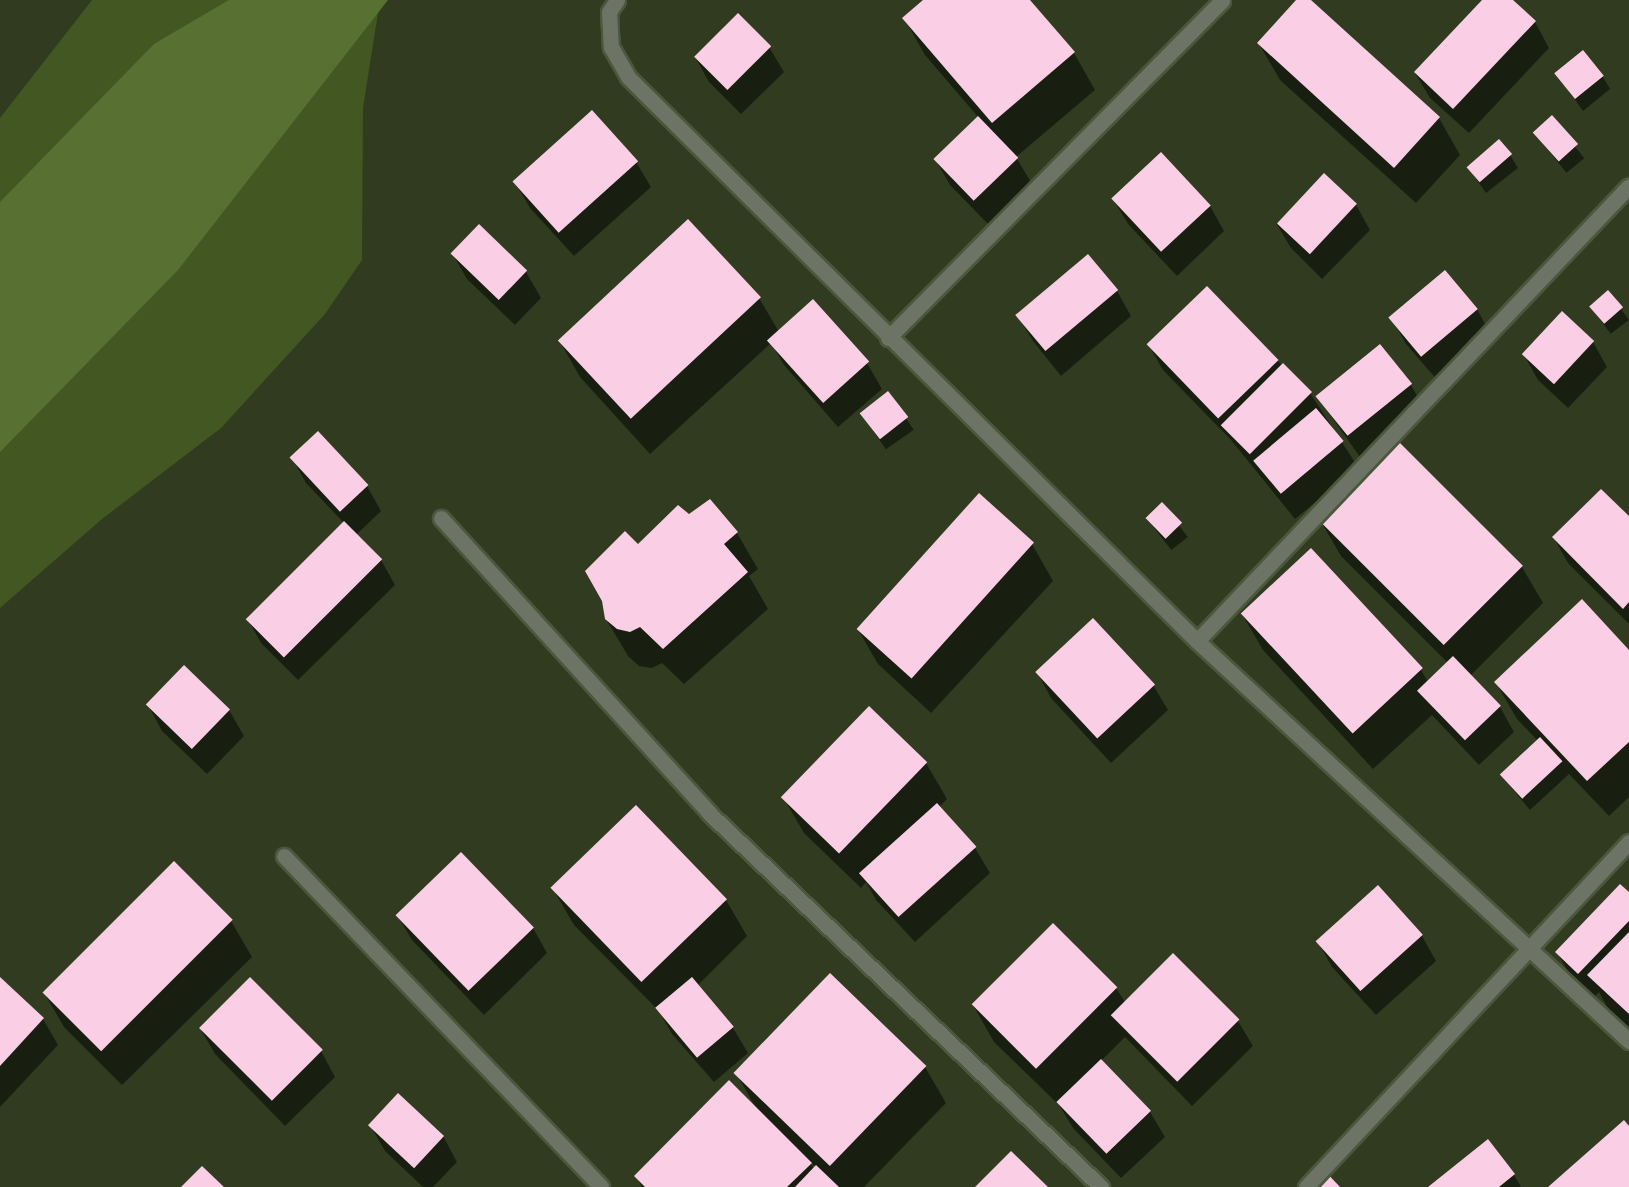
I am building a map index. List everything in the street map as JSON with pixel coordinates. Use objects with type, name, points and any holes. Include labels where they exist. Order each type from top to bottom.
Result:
[{"type":"street","points":[[616,0],[609,12],[611,46],[628,77],[888,338],[1197,641],[1629,1041]]},
{"type":"street","points":[[888,338],[1222,0]]},
{"type":"street","points":[[1197,641],[1629,186]]},
{"type":"street","points":[[441,518],[709,813],[1101,1187]]},
{"type":"street","points":[[1306,1187],[1528,946],[1629,842]]},
{"type":"street","points":[[284,856],[601,1187]]},
{"type":"shaded area","points":[[92,0],[380,0],[363,108],[362,260],[325,314],[221,428],[102,519],[0,608],[0,118]]},
{"type":"shaded area","points":[[229,0],[388,0],[178,270],[0,452],[0,202],[154,44]]},
{"type":"building","points":[[923,0],[1030,0],[1075,52],[992,123],[902,18]]},
{"type":"building","points":[[1296,0],[1311,0],[1440,117],[1394,168],[1257,43]]},
{"type":"building","points":[[1482,0],[1513,0],[1536,21],[1453,109],[1414,72]]},
{"type":"building","points":[[738,13],[771,46],[727,90],[694,57]]},
{"type":"building","points":[[1583,50],[1604,76],[1575,99],[1554,73]]},
{"type":"building","points":[[592,110],[638,161],[559,233],[512,182]]},
{"type":"building","points":[[1552,115],[1578,144],[1559,161],[1533,132]]},
{"type":"building","points":[[978,116],[1018,158],[974,201],[933,159]]},
{"type":"building","points":[[1499,139],[1512,154],[1480,182],[1467,167]]},
{"type":"building","points":[[1161,152],[1211,205],[1161,252],[1111,198]]},
{"type":"building","points":[[1324,173],[1357,204],[1310,254],[1277,223]]},
{"type":"building","points":[[688,219],[761,297],[631,419],[558,340]]},
{"type":"building","points":[[479,224],[527,271],[499,300],[451,253]]},
{"type":"building","points":[[1088,254],[1118,290],[1045,351],[1015,315]]},
{"type":"building","points":[[1445,270],[1478,309],[1421,357],[1388,318]]},
{"type":"building","points":[[1207,286],[1279,360],[1218,418],[1147,344]]},
{"type":"building","points":[[1608,290],[1623,307],[1604,324],[1589,306]]},
{"type":"building","points":[[813,299],[869,361],[823,403],[767,340]]},
{"type":"building","points":[[1562,311],[1594,341],[1554,384],[1522,354]]},
{"type":"building","points":[[1380,344],[1412,384],[1348,436],[1315,396]]},
{"type":"building","points":[[1283,363],[1312,392],[1250,454],[1221,425]]},
{"type":"building","points":[[888,391],[908,417],[880,439],[860,413]]},
{"type":"building","points":[[1316,408],[1344,441],[1281,494],[1253,461]]},
{"type":"building","points":[[318,431],[368,485],[340,512],[289,458]]},
{"type":"building","points":[[1397,440],[1523,566],[1444,645],[1318,519]]},
{"type":"building","points":[[1601,489],[1629,516],[1629,602],[1623,609],[1552,537]]},
{"type":"building","points":[[979,493],[1034,543],[912,679],[857,629]]},
{"type":"building","points":[[710,499],[738,532],[724,544],[748,572],[663,649],[640,627],[630,632],[617,629],[605,619],[602,601],[585,571],[625,531],[638,544],[678,505],[689,514]]},
{"type":"building","points":[[1162,502],[1182,523],[1166,539],[1145,518]]},
{"type":"building","points":[[344,521],[382,559],[284,657],[246,619]]},
{"type":"building","points":[[1311,548],[1423,668],[1353,733],[1241,613]]},
{"type":"building","points":[[1582,599],[1629,650],[1629,742],[1587,781],[1494,682]]},
{"type":"building","points":[[1093,618],[1155,685],[1097,738],[1035,672]]},
{"type":"building","points":[[1453,656],[1501,706],[1465,740],[1417,691]]},
{"type":"building","points":[[184,665],[230,709],[192,749],[146,705]]},
{"type":"building","points":[[869,706],[927,762],[839,854],[781,797]]},
{"type":"building","points":[[1540,737],[1563,761],[1522,799],[1500,775]]},
{"type":"building","points":[[937,803],[976,847],[898,917],[859,873]]},
{"type":"building","points":[[636,805],[727,899],[641,982],[550,888]]},
{"type":"building","points":[[461,852],[534,928],[468,991],[396,915]]},
{"type":"building","points":[[174,861],[233,920],[101,1051],[42,993]]},
{"type":"building","points":[[1620,884],[1629,892],[1629,921],[1578,974],[1555,952]]},
{"type":"building","points":[[1378,885],[1423,935],[1360,991],[1316,941]]},
{"type":"building","points":[[1053,923],[1117,987],[1036,1069],[972,1004]]},
{"type":"building","points":[[1629,932],[1629,1014],[1587,975]]},
{"type":"building","points":[[1173,953],[1239,1019],[1177,1082],[1111,1015]]},
{"type":"building","points":[[830,973],[926,1066],[830,1166],[733,1073]]},
{"type":"building","points":[[0,977],[44,1018],[0,1066]]},
{"type":"building","points":[[250,977],[323,1050],[272,1101],[199,1028]]},
{"type":"building","points":[[692,977],[734,1027],[697,1058],[655,1008]]},
{"type":"building","points":[[1101,1059],[1151,1111],[1106,1154],[1056,1102]]},
{"type":"building","points":[[729,1080],[812,1163],[787,1187],[645,1187],[634,1176]]},
{"type":"building","points":[[398,1093],[444,1136],[414,1168],[368,1125]]},
{"type":"building","points":[[1624,1120],[1629,1126],[1629,1187],[1548,1187]]},
{"type":"building","points":[[1488,1139],[1515,1174],[1499,1187],[1428,1187]]},
{"type":"building","points":[[1011,1151],[1048,1187],[975,1187]]},
{"type":"building","points":[[816,1165],[839,1187],[795,1187]]},
{"type":"building","points":[[202,1166],[224,1187],[181,1187]]},
{"type":"building","points":[[1323,1169],[1340,1187],[1305,1187]]}]
